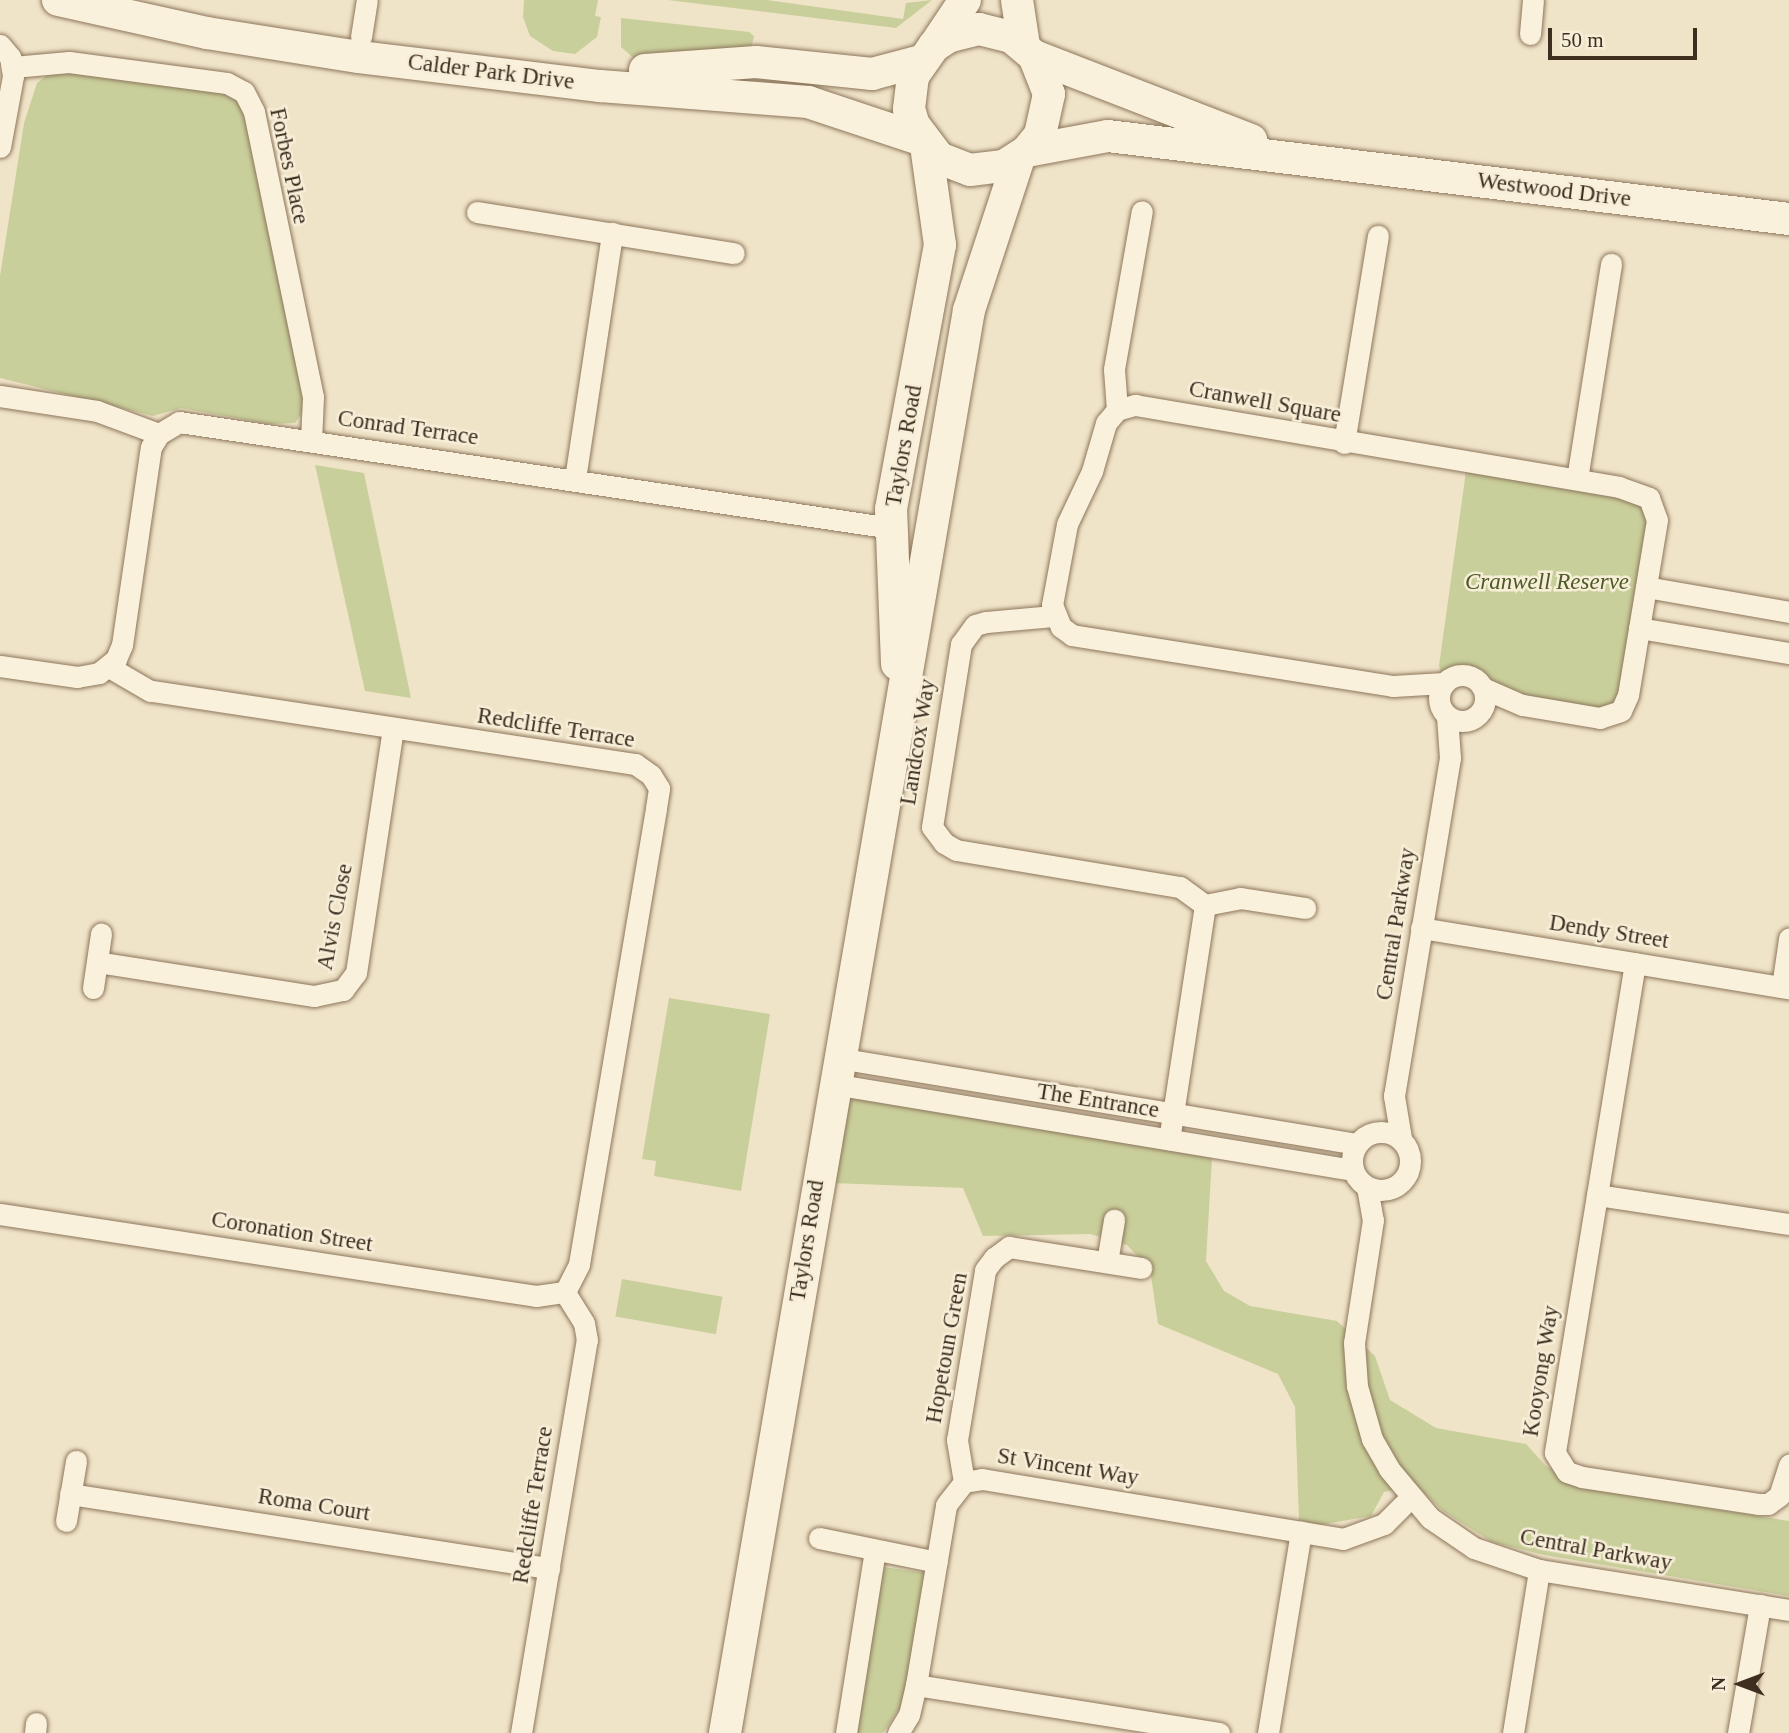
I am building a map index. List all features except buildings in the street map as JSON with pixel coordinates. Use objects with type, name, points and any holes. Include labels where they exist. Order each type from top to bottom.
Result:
[{"type":"main road","name":"Calder Park Drive","points":[[58,0],[207,33],[360,47],[808,102],[924,143]]},
{"type":"main road","name":"Calder Park Drive","points":[[75,0],[360,47]]},
{"type":"main road","points":[[965,0],[913,76],[909,109],[924,143],[946,162],[970,170],[996,168],[1023,154],[1044,125],[1049,94],[1029,51],[1017,0]]},
{"type":"main road","points":[[927,53],[948,37],[979,29],[1011,37],[1029,51]]},
{"type":"main road","name":"Westwood Drive","points":[[1029,51],[1214,128],[1319,162]]},
{"type":"main road","name":"Calder Park Drive","points":[[602,76],[756,62],[872,74],[927,53]]},
{"type":"main road","name":"Westwood Drive","points":[[1023,154],[1108,136],[1789,219]]},
{"type":"main road","name":"Taylors Road","points":[[892,750],[897,659],[892,528],[900,454],[940,245],[924,143]]},
{"type":"main road","name":"Taylors Road","points":[[725,1733],[836,1071],[933,534],[969,310],[1023,154]]},
{"type":"main road","points":[[892,528],[933,534]]},
{"type":"street","points":[[360,47],[367,0]]},
{"type":"street","points":[[1530,34],[1533,0]]},
{"type":"street","points":[[0,45],[13,67],[0,148]]},
{"type":"street","name":"Forbes Place","points":[[13,67],[69,62],[227,83],[244,92],[254,112],[313,397],[311,441]]},
{"type":"street","points":[[1142,211],[1114,369],[1117,410],[1106,423],[1092,471],[1067,524],[1053,616],[1072,635],[1393,686],[1444,683],[1464,675],[1483,688],[1476,715],[1459,722],[1393,686]]},
{"type":"street","points":[[477,212],[734,253]]},
{"type":"street","points":[[575,479],[612,233]]},
{"type":"street","points":[[1344,443],[1378,236]]},
{"type":"street","points":[[1577,479],[1612,264]]},
{"type":"street","points":[[0,396],[97,411],[159,434],[151,447],[122,645],[110,667],[77,677],[0,666]]},
{"type":"street","name":"Cranwell Square","points":[[1117,410],[1135,405],[1344,443],[1638,491],[1655,508],[1646,587],[1628,695],[1615,716],[1600,718],[1522,705],[1483,688]]},
{"type":"street","name":"Conrad Terrace","points":[[159,434],[186,421],[892,528]]},
{"type":"street","points":[[1646,587],[1789,612]]},
{"type":"street","name":"Landcox Way","points":[[1053,616],[975,625],[961,644],[932,827],[944,843],[956,850],[1180,887],[1205,905]]},
{"type":"street","points":[[1639,628],[1789,653]]},
{"type":"street","name":"Redcliffe Terrace","points":[[110,667],[150,691],[635,764],[651,775],[659,788],[579,1264],[568,1288],[584,1323],[587,1340],[521,1733]]},
{"type":"street","points":[[1443,711],[1444,683]]},
{"type":"street","name":"Cranwell Square","points":[[1476,715],[1522,705]]},
{"type":"street","name":"Central Parkway","points":[[1401,1138],[1394,1099],[1450,758],[1443,711]]},
{"type":"street","name":"Central Parkway","points":[[1450,758],[1476,715]]},
{"type":"street","name":"Alvis Close","points":[[97,962],[314,996],[343,990],[356,973],[393,729]]},
{"type":"street","points":[[1169,1139],[1205,905],[1240,898],[1305,908]]},
{"type":"street","name":"Dendy Street","points":[[1421,928],[1785,988]]},
{"type":"street","points":[[93,988],[101,934]]},
{"type":"street","points":[[1785,988],[1789,939]]},
{"type":"street","name":"Kooyong Way","points":[[1635,962],[1555,1444],[1560,1465],[1582,1477],[1758,1504],[1779,1496],[1789,1465]]},
{"type":"street","name":"The Entrance","points":[[836,1071],[1173,1114],[1357,1144]]},
{"type":"street","name":"The Entrance","points":[[836,1071],[1169,1139],[1353,1170]]},
{"type":"street","name":"Central Parkway","points":[[1374,1132],[1394,1099]]},
{"type":"street","points":[[1374,1132],[1401,1138],[1411,1164],[1403,1182],[1390,1189],[1367,1187],[1353,1170],[1357,1144],[1374,1132]]},
{"type":"street","name":"Central Parkway","points":[[1367,1187],[1373,1220],[1354,1343],[1357,1385],[1372,1439],[1411,1497],[1430,1518],[1474,1548],[1539,1570],[1789,1610]]},
{"type":"street","name":"Central Parkway","points":[[1373,1220],[1390,1189]]},
{"type":"street","points":[[1597,1195],[1789,1224]]},
{"type":"street","name":"Coronation Street","points":[[0,1214],[518,1294],[548,1296],[568,1288]]},
{"type":"street","points":[[1107,1262],[1114,1220]]},
{"type":"street","name":"Hopetoun Green","points":[[964,1482],[957,1440],[985,1270],[1009,1247],[1141,1268]]},
{"type":"street","points":[[66,1521],[76,1461]]},
{"type":"street","name":"St Vincent Way","points":[[898,1733],[909,1715],[916,1685],[946,1504],[964,1482],[982,1479],[1343,1539],[1365,1534],[1384,1524],[1411,1497]]},
{"type":"street","name":"Roma Court","points":[[70,1494],[549,1569]]},
{"type":"street","points":[[1268,1733],[1301,1532]]},
{"type":"street","points":[[819,1538],[937,1562]]},
{"type":"street","points":[[846,1733],[875,1550]]},
{"type":"street","points":[[1513,1733],[1539,1570]]},
{"type":"street","points":[[1738,1733],[1760,1605]]},
{"type":"street","points":[[916,1685],[1219,1733]]},
{"type":"green space","points":[[524,0],[598,0],[595,16],[601,17],[597,37],[575,54],[553,51],[530,36],[523,17]]},
{"type":"green space","points":[[668,0],[767,0],[903,19],[906,3],[932,0],[896,28]]},
{"type":"green space","points":[[621,18],[749,32],[754,36],[751,50],[638,62],[621,47]]},
{"type":"green space","points":[[72,71],[227,94],[243,106],[310,402],[295,423],[269,424],[181,408],[153,416],[0,378],[0,276],[24,123],[37,83],[50,73]]},
{"type":"green space","points":[[315,465],[364,473],[411,698],[365,691]]},
{"type":"green space","name":"Cranwell Reserve","points":[[1466,471],[1631,497],[1648,509],[1654,525],[1617,704],[1601,709],[1510,693],[1467,667],[1443,677],[1439,666]]},
{"type":"green space","points":[[669,998],[770,1014],[741,1191],[654,1176],[656,1161],[642,1159]]},
{"type":"green space","points":[[853,1097],[1212,1158],[1206,1261],[1224,1291],[1250,1306],[1337,1321],[1375,1356],[1390,1400],[1436,1428],[1526,1444],[1546,1466],[1589,1488],[1789,1521],[1789,1596],[1544,1555],[1492,1542],[1443,1511],[1416,1485],[1384,1492],[1371,1516],[1320,1525],[1299,1521],[1295,1407],[1278,1374],[1158,1324],[1150,1269],[1127,1245],[1090,1234],[983,1236],[963,1188],[832,1183],[844,1110]]},
{"type":"green space","points":[[622,1279],[722,1297],[716,1334],[615,1316]]},
{"type":"green space","points":[[883,1567],[927,1573],[906,1699],[883,1733],[857,1733]]}]
